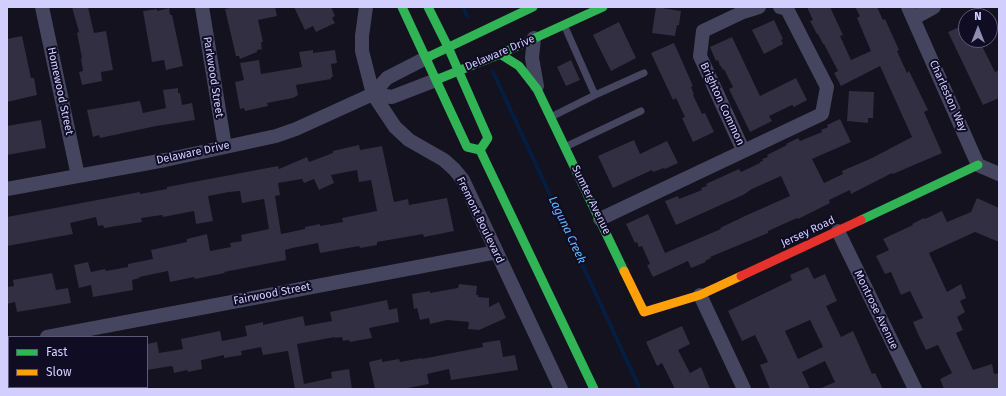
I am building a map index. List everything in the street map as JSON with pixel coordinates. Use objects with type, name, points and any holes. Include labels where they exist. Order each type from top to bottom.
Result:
[{"type":"street","name":"Homewood Street","points":[[42,7],[78,176]]},
{"type":"street","name":"Parkwood Street","points":[[202,7],[225,147]]},
{"type":"street","name":"Fremont Boulevard","points":[[366,7],[362,36],[362,51],[373,94],[395,127],[404,136],[444,160],[463,180],[561,389]]},
{"type":"street","points":[[402,7],[467,147],[480,150]]},
{"type":"street","points":[[428,7],[448,47],[488,138],[480,150]]},
{"type":"street","name":"Delaware Drive","points":[[7,189],[165,160],[276,136],[296,129],[373,94],[387,78],[448,47],[533,7]]},
{"type":"street","name":"Delaware Drive","points":[[373,94],[392,97],[500,54],[603,7]]},
{"type":"street","name":"Brighton Common","points":[[743,150],[700,56],[703,31],[742,10],[759,7]]},
{"type":"street","name":"Brighton Common","points":[[600,219],[743,150],[822,114],[827,87],[787,9],[780,7]]},
{"type":"street","points":[[911,13],[934,7]]},
{"type":"street","name":"Charleston Way","points":[[911,13],[978,165]]},
{"type":"street","name":"Sumter Avenue","points":[[534,38],[533,64],[537,89]]},
{"type":"street","name":"Sumter Avenue","points":[[500,54],[519,66],[537,89],[644,312]]},
{"type":"street","points":[[480,150],[594,389]]},
{"type":"street","points":[[978,165],[999,174]]},
{"type":"street","name":"Jersey Road","points":[[644,312],[700,295],[978,165]]},
{"type":"street","name":"Montrose Avenue","points":[[838,231],[915,389]]},
{"type":"street","name":"Fairwood Street","points":[[52,336],[497,252]]},
{"type":"street","points":[[700,295],[744,389]]},
{"type":"lane","points":[[564,25],[595,96]]},
{"type":"lane","points":[[551,117],[644,73]]},
{"type":"lane","points":[[565,147],[641,110]]},
{"type":"building","points":[[72,7],[88,7],[94,33],[106,31],[113,70],[101,72],[102,81],[82,85],[79,72],[83,71],[77,33],[79,32]]},
{"type":"building","points":[[235,7],[275,7],[277,16],[258,20],[263,42],[261,42],[262,49],[240,59],[239,56],[236,56],[225,9]]},
{"type":"building","points":[[294,7],[331,7],[335,16],[332,18],[335,23],[316,32],[313,26],[305,30]]},
{"type":"building","points":[[656,7],[681,11],[679,25],[677,25],[675,36],[652,33]]},
{"type":"building","points":[[807,7],[830,7],[843,35],[840,36],[851,60],[871,51],[857,18],[860,16],[855,7],[877,7],[883,20],[885,19],[899,50],[897,51],[907,73],[909,71],[928,110],[924,112],[942,153],[893,174],[892,173],[851,194],[850,190],[829,200],[830,203],[798,219],[797,218],[768,231],[768,233],[710,257],[711,258],[705,261],[706,262],[691,268],[688,261],[653,277],[647,265],[650,264],[642,246],[639,247],[637,242],[635,243],[626,224],[648,214],[665,253],[721,229],[720,228],[790,196],[781,176],[676,225],[665,201],[678,196],[679,199],[702,190],[701,188],[707,186],[706,184],[739,169],[741,172],[760,163],[763,161],[762,159],[768,157],[767,155],[787,145],[786,144],[798,138],[800,141],[822,132],[821,130],[828,127],[827,125],[840,119],[851,142],[812,159],[824,183],[843,174],[842,171],[872,158],[912,137],[880,66],[841,86],[834,73],[838,71],[810,21],[813,20]]},
{"type":"building","points":[[169,8],[170,15],[172,15],[183,66],[166,70],[164,60],[152,62],[143,11],[157,9],[157,11]]},
{"type":"building","points":[[774,20],[783,39],[781,40],[783,44],[764,54],[752,30]]},
{"type":"building","points":[[619,22],[636,58],[611,71],[593,35]]},
{"type":"building","points":[[958,28],[958,48],[983,48],[995,72],[999,70],[999,98],[983,105],[948,32]]},
{"type":"building","points":[[22,36],[31,78],[34,78],[37,95],[7,102],[7,39]]},
{"type":"building","points":[[732,37],[760,96],[796,78],[807,100],[794,107],[792,105],[769,116],[772,121],[750,132],[729,89],[733,87],[724,69],[723,70],[720,66],[718,60],[716,61],[710,47]]},
{"type":"building","points":[[674,43],[693,86],[691,87],[694,94],[693,95],[702,114],[705,113],[714,132],[693,142],[682,118],[685,117],[676,98],[673,100],[651,53]]},
{"type":"building","points":[[313,50],[313,53],[335,50],[337,63],[331,64],[333,77],[331,77],[331,79],[296,85],[298,95],[293,98],[267,103],[268,106],[245,111],[244,108],[240,109],[235,82],[244,80],[240,63],[259,60],[261,74],[302,67],[299,52]]},
{"type":"building","points":[[571,60],[580,80],[566,86],[557,67]]},
{"type":"building","points":[[178,88],[182,105],[192,103],[195,120],[156,126],[100,138],[99,135],[93,137],[87,110],[140,101],[143,113],[166,108],[163,90]]},
{"type":"building","points":[[849,91],[874,92],[873,118],[868,118],[868,123],[847,121]]},
{"type":"building","points":[[41,120],[46,148],[7,155],[7,126]]},
{"type":"building","points":[[634,140],[640,154],[667,141],[678,163],[665,169],[664,168],[653,172],[652,170],[613,188],[598,156]]},
{"type":"building","points":[[359,145],[360,150],[382,146],[394,202],[408,199],[409,205],[447,198],[454,231],[424,237],[423,234],[377,242],[377,245],[360,248],[359,246],[320,253],[318,243],[285,250],[286,260],[195,279],[194,277],[170,282],[168,271],[139,277],[140,278],[132,280],[133,290],[93,297],[91,285],[79,288],[74,265],[88,262],[91,272],[128,267],[128,264],[153,259],[151,250],[187,242],[187,239],[207,234],[210,251],[231,247],[230,243],[242,241],[241,235],[269,229],[264,199],[242,203],[240,191],[229,192],[208,196],[213,221],[196,224],[194,211],[163,217],[162,215],[141,218],[142,222],[104,228],[103,225],[98,226],[96,217],[70,223],[73,234],[7,246],[7,217],[140,192],[140,194],[167,189],[167,187],[278,166],[279,169],[307,157],[309,162],[333,153],[333,151]],"holes":[[[357,170],[359,182],[371,180],[377,211],[342,218],[343,222],[320,226],[320,224],[281,234],[275,196],[280,195],[278,183],[302,179],[304,183],[314,179],[319,190],[334,183],[331,175]]]},
{"type":"building","points":[[977,198],[999,208],[999,242],[975,232],[929,253],[947,292],[961,284],[966,298],[960,301],[965,312],[957,317],[963,330],[956,333],[973,370],[992,364],[994,374],[999,373],[999,389],[944,389],[940,379],[952,373],[938,345],[926,350],[913,322],[923,318],[910,291],[901,295],[891,272],[885,274],[876,256],[889,250],[883,239],[913,225],[912,224],[924,218],[925,219],[942,211],[947,222],[971,212]]},
{"type":"building","points":[[808,267],[814,279],[825,274],[837,301],[826,306],[841,337],[853,331],[872,374],[875,373],[883,389],[819,389],[835,382],[825,361],[802,372],[810,389],[770,389],[760,365],[768,362],[755,335],[742,341],[728,311],[792,280],[790,275]],"holes":[[[810,320],[823,347],[798,359],[785,331]]]},
{"type":"building","points":[[52,273],[56,290],[68,288],[71,303],[17,312],[15,302],[7,304],[7,287],[14,286],[13,280]]},
{"type":"building","points":[[459,284],[477,286],[476,295],[478,295],[478,297],[489,298],[489,307],[499,302],[506,318],[479,330],[468,329],[469,322],[447,320],[430,324],[429,318],[420,320],[417,308],[414,309],[412,294],[430,291],[430,293],[458,288]]},
{"type":"building","points":[[387,300],[389,310],[397,308],[399,322],[369,328],[372,338],[350,342],[349,340],[343,341],[342,337],[335,337],[297,344],[304,384],[332,378],[331,372],[349,369],[352,389],[295,389],[288,351],[263,355],[261,347],[241,351],[242,355],[224,358],[224,355],[201,360],[202,369],[188,372],[187,370],[174,373],[173,367],[171,366],[148,370],[148,344],[157,342],[159,353],[183,349],[181,339],[220,331],[222,341],[247,336],[245,326],[263,322],[263,325],[303,316],[305,326],[332,321],[330,312]]},
{"type":"building","points":[[682,326],[690,344],[678,350],[690,373],[701,367],[710,389],[675,389],[662,363],[657,366],[646,342]]},
{"type":"building","points":[[500,340],[503,357],[515,355],[518,370],[451,380],[449,369],[427,374],[429,384],[402,389],[375,389],[369,362],[382,359],[382,362],[399,359],[400,362],[422,359],[483,347],[482,343]]},
{"type":"waterway","name":"Laguna Creek","points":[[463,7],[467,16]]},
{"type":"waterway","name":"Laguna Creek","points":[[493,72],[640,389]]},
{"type":"traffic: fast","points":[[402,7],[467,147],[480,150]]},
{"type":"traffic: fast","points":[[428,7],[448,47],[488,138],[480,150]]},
{"type":"traffic: fast","points":[[426,58],[533,7]]},
{"type":"traffic: fast","points":[[436,80],[500,54],[603,7]]},
{"type":"traffic: fast","points":[[500,54],[519,66],[537,89],[624,271]]},
{"type":"traffic: fast","points":[[480,150],[594,389]]},
{"type":"traffic: fast","points":[[861,220],[978,165]]},
{"type":"traffic: slow","points":[[624,271],[644,312],[700,295],[741,276]]},
{"type":"traffic: jam","points":[[741,276],[861,220]]}]
